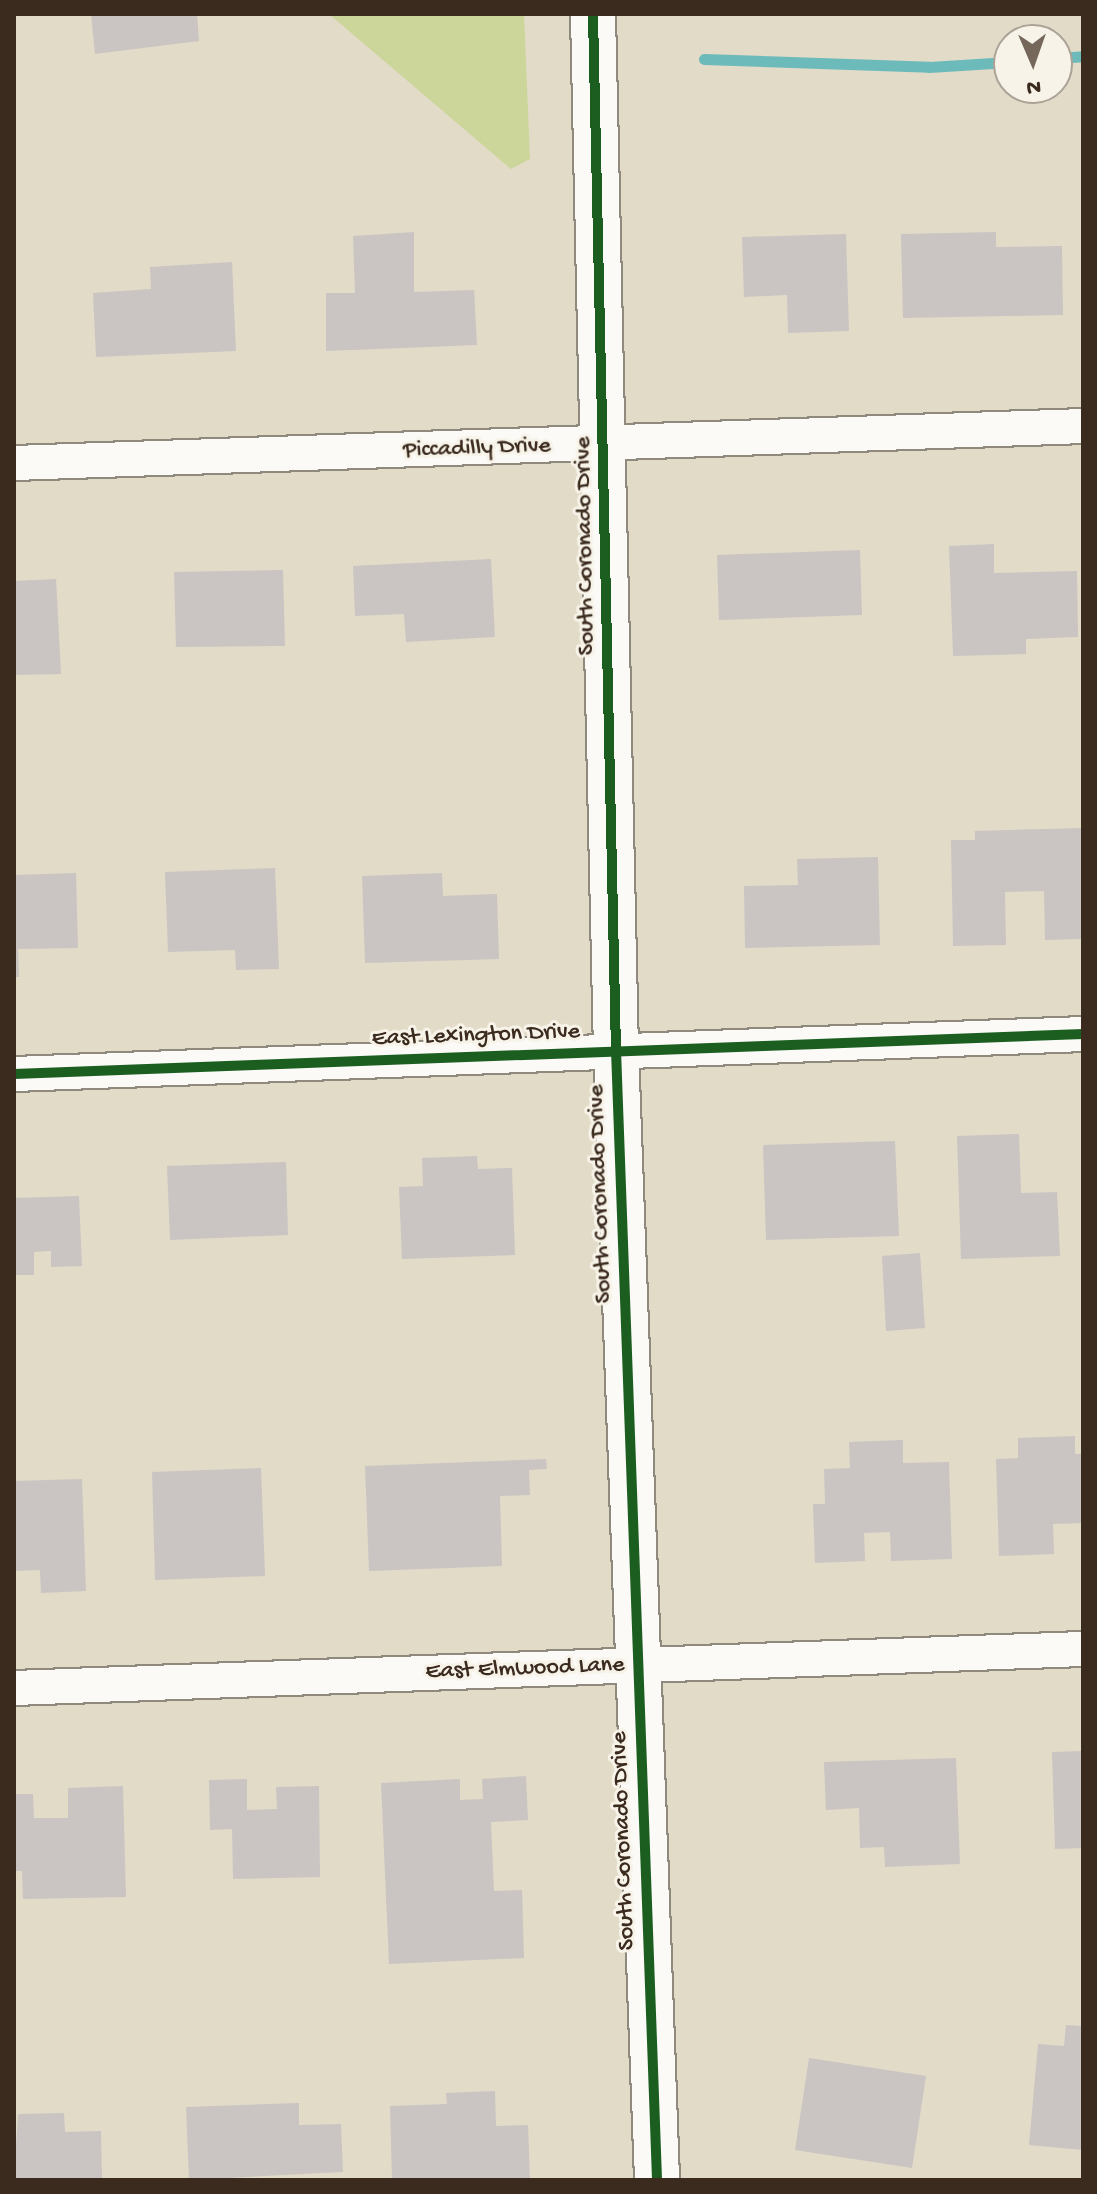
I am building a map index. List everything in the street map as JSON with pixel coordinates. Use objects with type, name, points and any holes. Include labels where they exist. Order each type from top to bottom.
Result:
[{"type":"street","name":"South Coronado Drive","points":[[593,14],[616,1050],[657,2180]]},
{"type":"street","name":"Piccadilly Drive","points":[[14,463],[604,445],[1083,426]]},
{"type":"street","name":"East Lexington Drive","points":[[14,1074],[1083,1034]]},
{"type":"street","name":"East Elmwood Lane","points":[[14,1688],[1083,1649]]},
{"type":"green space","points":[[329,14],[524,14],[530,159],[511,169]]},
{"type":"building","points":[[91,14],[197,14],[199,41],[95,54]]},
{"type":"building","points":[[414,232],[414,292],[474,290],[477,345],[326,351],[326,293],[355,293],[353,236]]},
{"type":"building","points":[[996,232],[996,247],[1062,246],[1063,315],[903,318],[901,234]]},
{"type":"building","points":[[846,234],[849,331],[788,333],[787,295],[744,297],[742,237]]},
{"type":"building","points":[[232,262],[236,351],[96,357],[93,293],[151,289],[150,267]]},
{"type":"building","points":[[994,544],[994,573],[1077,571],[1078,637],[1026,639],[1026,654],[953,656],[949,546]]},
{"type":"building","points":[[860,550],[862,615],[719,620],[717,555]]},
{"type":"building","points":[[491,559],[495,637],[406,642],[404,614],[355,616],[353,566]]},
{"type":"building","points":[[283,570],[285,646],[176,647],[174,572]]},
{"type":"building","points":[[56,579],[61,674],[14,675],[14,581]]},
{"type":"building","points":[[1083,828],[1083,939],[1045,940],[1044,891],[1005,892],[1006,945],[953,946],[951,840],[975,840],[975,831]]},
{"type":"building","points":[[878,857],[880,945],[745,948],[744,886],[798,885],[797,859]]},
{"type":"building","points":[[275,868],[279,969],[236,970],[235,950],[168,952],[165,872]]},
{"type":"building","points":[[76,873],[78,948],[18,949],[19,977],[14,977],[14,875]]},
{"type":"building","points":[[442,873],[443,896],[497,894],[499,959],[365,963],[362,876]]},
{"type":"building","points":[[1019,1134],[1021,1193],[1057,1192],[1060,1256],[961,1259],[957,1136]]},
{"type":"building","points":[[895,1141],[899,1236],[766,1240],[763,1145]]},
{"type":"building","points":[[477,1156],[478,1169],[512,1168],[515,1255],[402,1259],[399,1187],[423,1186],[422,1158]]},
{"type":"building","points":[[286,1162],[288,1235],[170,1240],[167,1166]]},
{"type":"building","points":[[79,1196],[82,1266],[51,1267],[51,1251],[34,1252],[34,1275],[14,1275],[14,1198]]},
{"type":"building","points":[[920,1253],[925,1328],[886,1331],[882,1256]]},
{"type":"building","points":[[1075,1436],[1075,1454],[1083,1454],[1083,1523],[1053,1524],[1054,1554],[999,1556],[996,1459],[1018,1458],[1018,1438]]},
{"type":"building","points":[[903,1440],[903,1463],[949,1462],[952,1559],[891,1561],[890,1532],[864,1533],[865,1561],[815,1563],[813,1504],[825,1504],[824,1469],[850,1468],[849,1442]]},
{"type":"building","points":[[546,1459],[547,1469],[529,1470],[530,1495],[500,1496],[502,1566],[369,1571],[365,1466]]},
{"type":"building","points":[[261,1468],[265,1576],[155,1580],[152,1472]]},
{"type":"building","points":[[82,1479],[86,1591],[41,1593],[40,1570],[14,1571],[14,1481]]},
{"type":"building","points":[[1083,1751],[1083,1848],[1055,1849],[1052,1752]]},
{"type":"building","points":[[956,1758],[960,1864],[885,1867],[884,1847],[860,1848],[859,1808],[826,1810],[824,1762]]},
{"type":"building","points":[[526,1776],[528,1820],[491,1822],[494,1891],[522,1890],[524,1958],[389,1964],[381,1783],[460,1779],[460,1800],[483,1799],[482,1779]]},
{"type":"building","points":[[247,1779],[247,1810],[277,1809],[276,1787],[319,1786],[320,1877],[233,1879],[232,1829],[210,1830],[209,1780]]},
{"type":"building","points":[[123,1786],[126,1897],[23,1899],[22,1871],[14,1871],[14,1794],[33,1794],[34,1818],[68,1818],[68,1788]]},
{"type":"building","points":[[1066,2025],[1083,2026],[1083,2150],[1029,2145],[1038,2044],[1064,2046]]},
{"type":"building","points":[[809,2058],[926,2076],[912,2168],[795,2150]]},
{"type":"building","points":[[495,2091],[496,2126],[528,2125],[530,2180],[392,2180],[390,2106],[447,2104],[446,2093]]},
{"type":"building","points":[[299,2103],[299,2125],[341,2124],[343,2172],[189,2180],[186,2107]]},
{"type":"building","points":[[64,2113],[65,2132],[101,2131],[102,2180],[14,2180],[18,2114]]},
{"type":"waterway","points":[[1073,57],[1083,56]]},
{"type":"waterway","points":[[704,59],[929,67],[993,63]]},
{"type":"cycle path","points":[[593,14],[616,1050],[657,2180]]},
{"type":"cycle path","points":[[14,1074],[1083,1034]]}]
